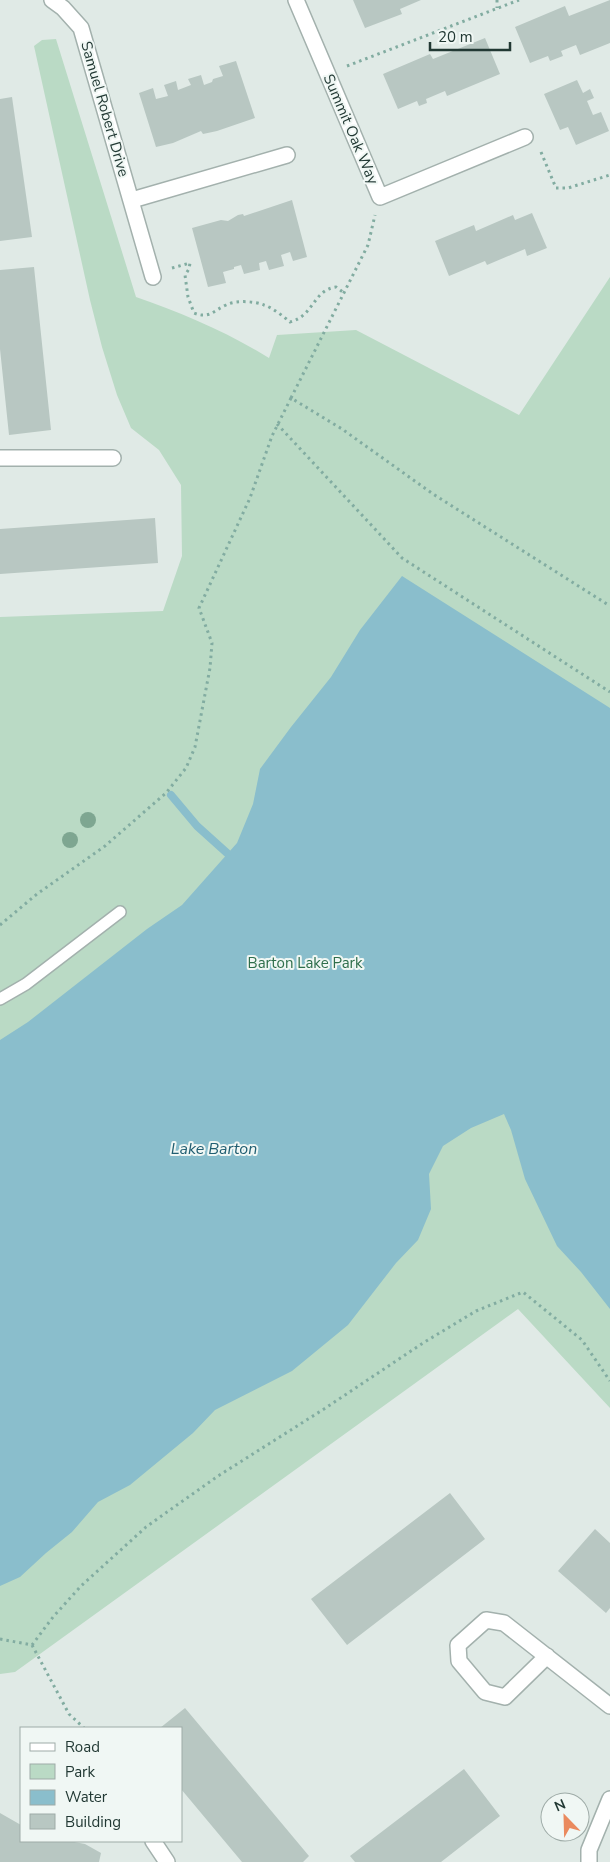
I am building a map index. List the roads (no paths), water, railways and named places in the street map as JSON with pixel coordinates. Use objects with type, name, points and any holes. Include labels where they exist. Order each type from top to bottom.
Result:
[{"type":"street","name":"Samuel Robert Drive","points":[[52,0],[63,8],[81,28],[153,275]]},
{"type":"street","name":"Summit Oak Way","points":[[296,0],[380,197],[525,137]]},
{"type":"street","points":[[132,200],[287,155]]},
{"type":"street","points":[[0,458],[113,458]]},
{"type":"street","points":[[547,1656],[505,1697],[485,1692],[460,1661],[458,1645],[486,1620],[504,1623],[547,1656],[610,1706]]},
{"type":"street","points":[[588,1862],[590,1850],[610,1799]]},
{"type":"street","points":[[154,1842],[166,1862]]},
{"type":"lane","points":[[0,999],[26,984],[120,912]]},
{"type":"water","name":"Lake Barton","points":[[402,576],[610,708],[610,1309],[581,1272],[557,1246],[525,1179],[511,1130],[504,1114],[471,1128],[443,1146],[429,1174],[431,1209],[418,1240],[396,1263],[348,1325],[292,1371],[215,1410],[193,1433],[130,1485],[98,1502],[72,1532],[20,1577],[0,1586],[0,1040],[28,1022],[147,929],[182,905],[237,843],[253,804],[260,769],[331,677],[360,630]]},
{"type":"waterway","points":[[171,795],[197,826],[227,853]]},
{"type":"park label","name":"Barton Lake Park","points":[[305,963]]}]
